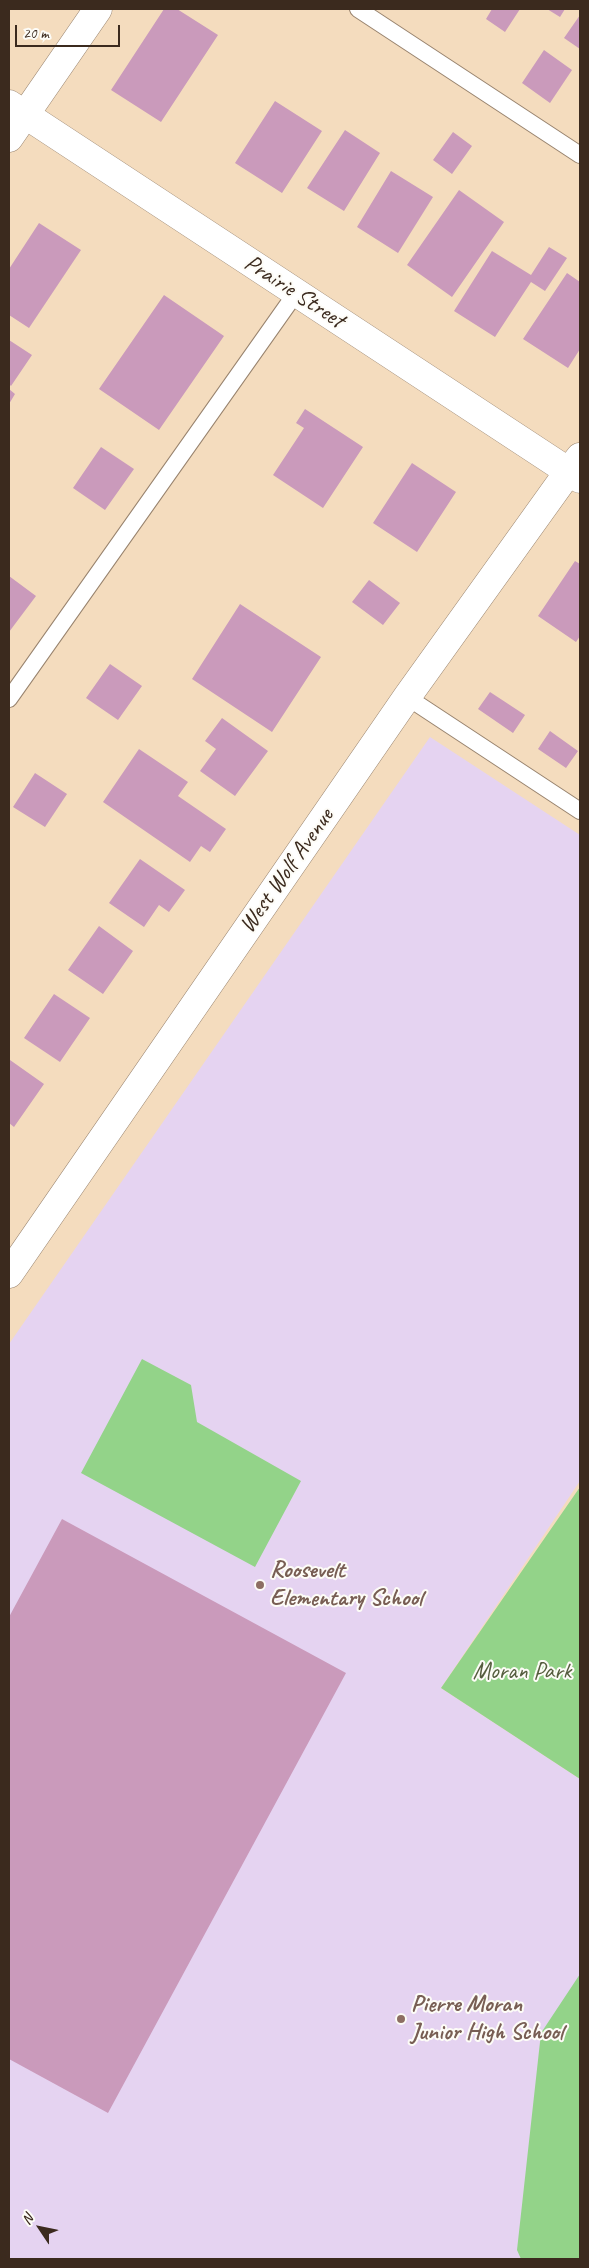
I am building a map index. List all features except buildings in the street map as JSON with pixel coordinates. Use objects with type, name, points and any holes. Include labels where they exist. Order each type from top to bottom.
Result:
[{"type":"street","points":[[9,138],[17,109],[98,9]]},
{"type":"street","name":"Prairie Street","points":[[17,109],[296,293],[577,469]]},
{"type":"street","name":"West Wolf Avenue","points":[[9,1274],[407,697],[577,469]]},
{"type":"lane","points":[[358,9],[580,155]]},
{"type":"lane","points":[[9,699],[296,293]]},
{"type":"lane","points":[[407,697],[580,811]]},
{"type":"shaded area","name":"Roosevelt Elementary School","points":[[430,737],[580,835],[580,1481],[441,1688],[580,1779],[580,2259],[9,2259],[9,1344]]},
{"type":"green space","points":[[142,1359],[191,1385],[197,1422],[301,1481],[255,1567],[81,1473]]},
{"type":"green space","name":"Moran Park","points":[[580,1487],[580,1779],[441,1688]]},
{"type":"green space","points":[[580,1974],[580,2259],[521,2259],[517,2250],[541,2033]]},
{"type":"place","name":"Roosevelt Elementary School","points":[[260,1585]]},
{"type":"place","name":"Pierre Moran Junior High School","points":[[401,2019]]}]
